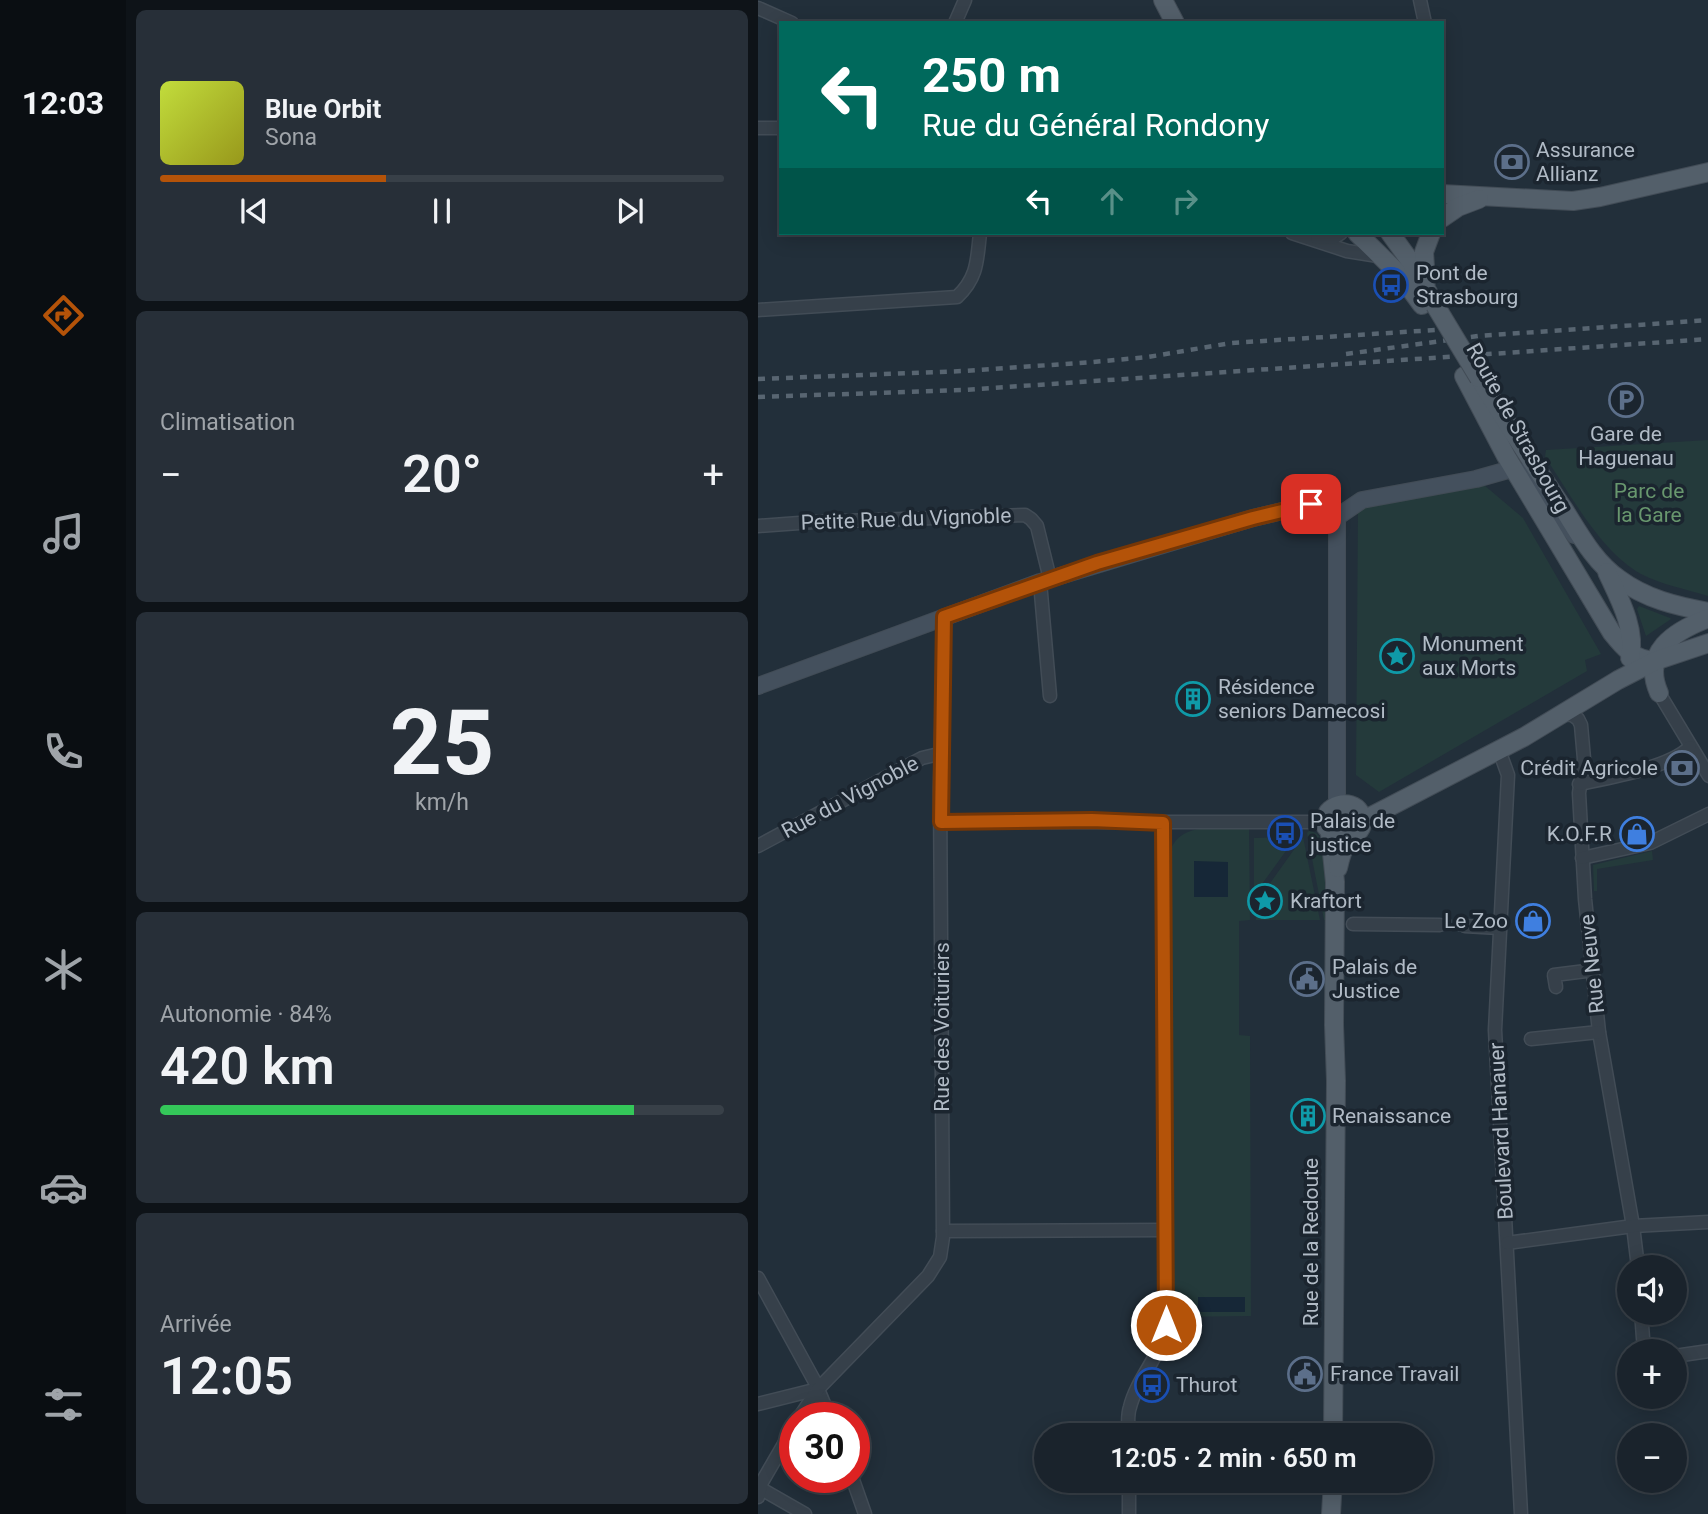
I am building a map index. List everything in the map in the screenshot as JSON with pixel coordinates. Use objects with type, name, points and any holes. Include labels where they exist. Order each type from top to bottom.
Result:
[{"type":"main road","points":[[1163,0],[1174,21]]},
{"type":"main road","points":[[1444,194],[1561,201],[1587,199],[1708,172]]},
{"type":"main road","points":[[1444,217],[1468,202],[1504,198]]},
{"type":"main road","name":"Route de Strasbourg","points":[[1359,235],[1429,303]]},
{"type":"main road","name":"Route de Strasbourg","points":[[1368,235],[1387,244],[1413,265]]},
{"type":"main road","name":"Route de Strasbourg","points":[[1391,235],[1413,265],[1429,303],[1471,377],[1513,469],[1602,618],[1631,654]]},
{"type":"main road","points":[[1429,303],[1424,265],[1425,248],[1430,235]]},
{"type":"main road","name":"Route de Strasbourg","points":[[1471,377],[1604,566],[1649,597],[1708,612]]},
{"type":"main road","name":"Route de Strasbourg","points":[[1604,566],[1629,628],[1631,654]]},
{"type":"main road","points":[[1659,693],[1653,677],[1655,661],[1669,639],[1708,618]]},
{"type":"main road","points":[[1362,821],[1499,750],[1609,684],[1655,661],[1708,643]]},
{"type":"main road","points":[[1609,684],[1623,671],[1631,654],[1646,661],[1655,661]]},
{"type":"main road","points":[[1347,803],[1355,807],[1362,821],[1358,832],[1351,838],[1337,839],[1327,828],[1328,812],[1337,804],[1347,803]]},
{"type":"main road","name":"Rue de la Redoute","points":[[1327,828],[1335,882],[1334,1036],[1337,1081],[1333,1423]]},
{"type":"main road","name":"Rue de la Redoute","points":[[1335,882],[1342,854],[1351,838]]},
{"type":"main road","points":[[1331,1514],[1332,1493]]},
{"type":"street","points":[[956,21],[965,0]]},
{"type":"street","points":[[1420,0],[1425,21]]},
{"type":"street","points":[[758,8],[787,21]]},
{"type":"street","points":[[758,128],[779,128]]},
{"type":"street","points":[[758,310],[957,297],[969,286],[976,271],[980,235]]},
{"type":"street","points":[[1301,235],[1347,251],[1378,256]]},
{"type":"street","points":[[1305,235],[1327,238],[1338,235]]},
{"type":"street","points":[[1337,517],[1362,500],[1476,479],[1513,469],[1525,471],[1557,516],[1588,546]]},
{"type":"street","points":[[758,686],[1045,580],[1214,529],[1311,504],[1326,508],[1337,517]]},
{"type":"street","name":"Petite Rue du Vignoble","points":[[758,526],[1025,515],[1037,526],[1045,580],[1050,696]]},
{"type":"street","points":[[1337,517],[1337,804]]},
{"type":"street","name":"Rue des Voituriers","points":[[809,1402],[818,1389],[928,1276],[940,1257],[943,1231],[941,822],[944,617]]},
{"type":"street","points":[[1659,693],[1708,776]]},
{"type":"street","name":"Rue Neuve","points":[[1561,714],[1572,715],[1581,725],[1583,766],[1579,784],[1585,899],[1599,1032],[1637,1255]]},
{"type":"street","points":[[1579,784],[1644,769],[1681,754],[1690,747]]},
{"type":"street","name":"Boulevard Hanauer","points":[[1499,750],[1508,775],[1495,1030],[1521,1514]]},
{"type":"street","name":"Rue du Vignoble","points":[[758,846],[922,758],[943,753]]},
{"type":"street","points":[[1582,858],[1650,844],[1708,814]]},
{"type":"street","points":[[941,822],[1092,820],[1327,828]]},
{"type":"street","points":[[1128,1423],[1132,1401],[1165,1333],[1163,823]]},
{"type":"street","points":[[1353,924],[1440,925]]},
{"type":"street","points":[[1465,926],[1499,928]]},
{"type":"street","points":[[1556,987],[1554,975],[1594,970]]},
{"type":"street","points":[[1531,1039],[1599,1032]]},
{"type":"street","points":[[1507,1242],[1633,1226],[1708,1222]]},
{"type":"street","points":[[943,1231],[1165,1230]]},
{"type":"street","points":[[758,1278],[823,1402]]},
{"type":"street","points":[[1687,1354],[1708,1351]]},
{"type":"street","points":[[758,1405],[818,1389]]},
{"type":"street","points":[[779,1453],[759,1491],[805,1514]]},
{"type":"street","points":[[858,1493],[865,1514]]},
{"type":"street","points":[[1129,1493],[1129,1514]]},
{"type":"green space","name":"Parc de la Gare","points":[[1708,440],[1708,596],[1657,581],[1626,564],[1599,537],[1545,457],[1546,450]]},
{"type":"green space","points":[[1484,485],[1523,518],[1601,654],[1585,660],[1587,671],[1379,792],[1356,775],[1358,509]]},
{"type":"green space","points":[[1639,606],[1671,619],[1646,636],[1637,609]]},
{"type":"green space","points":[[1214,828],[1249,829],[1250,920],[1239,921],[1239,1035],[1250,1036],[1251,1316],[1172,1317],[1169,856],[1173,844],[1190,831]]},
{"type":"green space","points":[[1310,830],[1326,845],[1328,920],[1324,920],[1307,833]]},
{"type":"green space","points":[[1296,837],[1254,895],[1254,838]]},
{"type":"green space","points":[[1303,837],[1320,920],[1256,920],[1256,903]]},
{"type":"green space","points":[[1652,851],[1653,860],[1597,869],[1597,891],[1594,891],[1593,865]]},
{"type":"water","points":[[1194,861],[1228,862],[1228,897],[1194,897]]},
{"type":"water","points":[[1198,1297],[1245,1297],[1245,1312],[1198,1312]]},
{"type":"tunnel","points":[[1440,925],[1465,926]]},
{"type":"railway","points":[[1346,354],[1478,336],[1709,320]]},
{"type":"railway","points":[[758,379],[964,371],[1093,362],[1148,357],[1231,343],[1435,330]]},
{"type":"railway","points":[[758,397],[963,390],[1709,339]]},
{"type":"place","name":"Assurance Allianz","points":[[1512,162]]},
{"type":"place","name":"Pont de Strasbourg","points":[[1391,285]]},
{"type":"place","name":"Gare de Haguenau","points":[[1626,400]]},
{"type":"place","name":"Monument aux Morts","points":[[1397,656]]},
{"type":"place","name":"Résidence seniors Damecosi","points":[[1193,699]]},
{"type":"place","name":"Crédit Agricole","points":[[1682,768]]},
{"type":"place","name":"Palais de justice","points":[[1285,833]]},
{"type":"place","name":"K.O.F.R","points":[[1637,834]]},
{"type":"place","name":"Kraftort","points":[[1265,901]]},
{"type":"place","name":"Le Zoo","points":[[1533,921]]},
{"type":"place","name":"Palais de Justice","points":[[1307,979]]},
{"type":"place","name":"Renaissance","points":[[1308,1116]]},
{"type":"place","name":"France Travail","points":[[1305,1374]]},
{"type":"place","name":"Thurot","points":[[1152,1385]]},
{"type":"route","points":[[1166,1325],[1163,823],[1092,820],[941,822],[944,617],[1097,563],[1311,504]]}]
